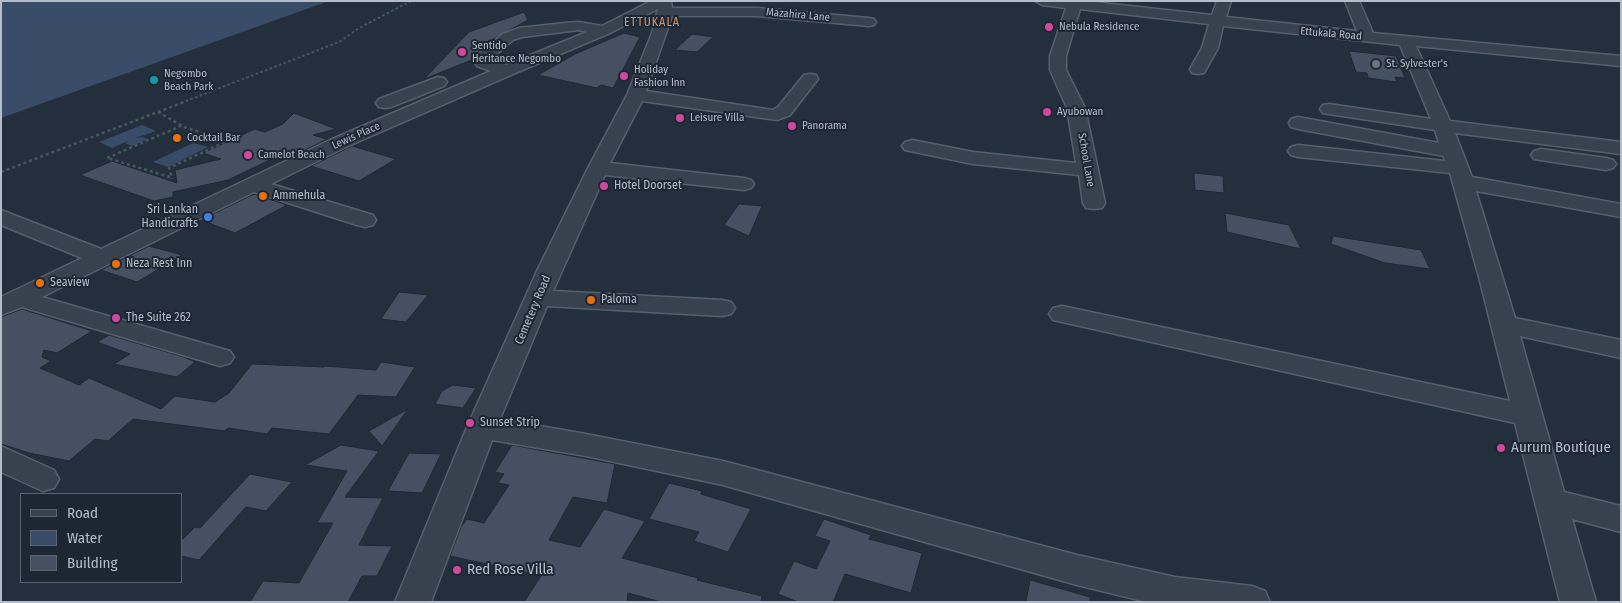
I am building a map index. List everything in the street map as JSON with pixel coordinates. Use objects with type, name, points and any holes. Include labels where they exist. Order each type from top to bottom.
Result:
[{"type":"street","name":"Ettukala Road","points":[[1042,1],[1367,37],[1621,61]]},
{"type":"street","points":[[1198,70],[1210,48],[1224,1]]},
{"type":"street","points":[[1352,1],[1367,37]]},
{"type":"street","name":"School Lane","points":[[1074,4],[1058,56],[1058,70],[1076,108],[1094,204]]},
{"type":"street","name":"Lewis Place","points":[[10,302],[337,144],[507,70],[606,19],[655,8]]},
{"type":"street","name":"Mazahira Lane","points":[[655,8],[757,12],[869,22]]},
{"type":"street","name":"Cemetery Road","points":[[413,602],[482,427],[538,298],[598,168],[636,95],[655,8]]},
{"type":"street","points":[[483,63],[485,55],[508,37],[542,29],[579,26],[606,19]]},
{"type":"street","points":[[1406,41],[1452,153],[1504,324],[1578,602]]},
{"type":"street","points":[[385,103],[483,63],[507,70]]},
{"type":"street","points":[[636,95],[777,115],[784,111],[810,79]]},
{"type":"street","points":[[1329,109],[1621,211]]},
{"type":"street","points":[[1298,123],[1452,153],[1606,164]]},
{"type":"street","points":[[912,146],[973,158],[1088,170]]},
{"type":"street","points":[[1298,151],[1452,153],[1621,148]]},
{"type":"street","points":[[598,168],[744,184]]},
{"type":"street","points":[[252,185],[365,220]]},
{"type":"street","points":[[1,217],[102,258]]},
{"type":"street","points":[[538,298],[722,308]]},
{"type":"street","points":[[10,302],[220,357]]},
{"type":"street","points":[[1062,314],[1528,415]]},
{"type":"street","points":[[1504,324],[1621,349]]},
{"type":"street","points":[[482,427],[586,445],[723,473],[1077,570],[1175,593],[1252,602]]},
{"type":"street","points":[[1,458],[43,478]]},
{"type":"street","points":[[1551,501],[1621,519]]},
{"type":"path","points":[[1,172],[339,42],[359,28],[411,1]]},
{"type":"path","points":[[157,112],[183,126],[228,141],[169,168],[171,178],[107,158],[183,126]]},
{"type":"water","points":[[1,1],[329,1],[1,118]]},
{"type":"water","points":[[142,125],[156,131],[135,138],[142,137],[148,139],[132,146],[125,143],[130,140],[112,148],[99,142]]},
{"type":"water","points":[[193,143],[208,147],[168,167],[153,162]]},
{"type":"building","points":[[524,12],[528,20],[479,47],[480,50],[474,59],[424,79],[469,32]]},
{"type":"building","points":[[624,33],[640,37],[613,88],[601,85],[597,88],[538,75],[575,54]]},
{"type":"building","points":[[692,34],[713,37],[697,52],[675,50]]},
{"type":"building","name":"St. Sylvester's","points":[[1349,51],[1396,56],[1405,78],[1395,77],[1397,82],[1368,78],[1367,73],[1356,72]]},
{"type":"building","name":"Camelot Beach","points":[[294,113],[336,129],[313,135],[327,139],[287,159],[278,156],[228,180],[173,192],[173,197],[154,201],[80,175],[112,161],[177,183],[175,170],[221,159],[203,153],[255,129],[265,132],[283,124]]},
{"type":"building","points":[[352,146],[396,159],[359,181],[311,166]]},
{"type":"building","points":[[1194,173],[1223,176],[1224,193],[1195,190]]},
{"type":"building","points":[[254,194],[287,205],[235,233],[201,220]]},
{"type":"building","points":[[739,204],[762,206],[749,236],[724,225]]},
{"type":"building","points":[[1225,213],[1289,225],[1301,249],[1227,232]]},
{"type":"building","points":[[1333,236],[1421,250],[1430,269],[1385,263],[1331,244]]},
{"type":"building","points":[[149,246],[182,255],[137,282],[101,270]]},
{"type":"building","points":[[399,292],[428,295],[406,322],[381,319]]},
{"type":"building","points":[[22,309],[92,331],[57,353],[44,350],[42,357],[51,361],[40,368],[79,385],[89,378],[161,409],[175,396],[215,402],[229,393],[252,364],[325,366],[376,370],[381,362],[415,367],[396,397],[358,395],[329,434],[272,428],[267,434],[228,428],[225,431],[133,419],[108,441],[95,439],[69,461],[29,453],[1,444],[1,317]]},
{"type":"building","points":[[109,335],[195,362],[177,377],[114,364],[130,354],[97,342]]},
{"type":"building","points":[[453,385],[476,388],[463,408],[435,404],[442,391]]},
{"type":"building","points":[[408,409],[382,446],[369,431]]},
{"type":"building","points":[[341,445],[379,451],[345,497],[383,498],[359,545],[392,546],[377,576],[362,576],[348,602],[250,602],[263,581],[299,583],[333,523],[317,523],[347,471],[305,465]]},
{"type":"building","points":[[512,445],[615,464],[607,503],[573,497],[549,540],[580,547],[604,509],[645,521],[622,558],[698,578],[697,580],[762,596],[761,602],[661,602],[628,593],[627,602],[524,602],[541,576],[450,556],[461,527],[467,519],[484,523],[509,485],[498,483],[504,474],[495,472]]},
{"type":"building","points":[[409,453],[441,454],[422,493],[388,491]]},
{"type":"building","points":[[250,474],[292,482],[266,511],[246,507],[199,560],[182,556],[182,540],[195,527],[200,528]]},
{"type":"building","points":[[669,483],[702,491],[701,494],[751,509],[728,552],[694,541],[699,532],[649,519]]},
{"type":"building","points":[[824,519],[871,535],[869,539],[922,553],[911,593],[845,574],[833,602],[798,602],[778,594],[794,561],[816,569],[830,541],[815,536]]},
{"type":"building","points":[[1030,580],[1090,597],[1090,602],[1026,602]]},
{"type":"place","name":"Nebula Residence","points":[[1049,27]]},
{"type":"place","name":"Sentido Heritance Negombo","points":[[462,52]]},
{"type":"place","name":"St. Sylvester's","points":[[1376,64]]},
{"type":"place","name":"Holiday Fashion Inn","points":[[624,76]]},
{"type":"place","name":"Negombo Beach Park","points":[[154,80]]},
{"type":"place","name":"Ayubowan","points":[[1047,112]]},
{"type":"place","name":"Leisure Villa","points":[[680,118]]},
{"type":"place","name":"Panorama","points":[[792,126]]},
{"type":"place","name":"Cocktail Bar","points":[[177,138]]},
{"type":"place","name":"Camelot Beach","points":[[248,155]]},
{"type":"place","name":"Hotel Doorset","points":[[604,186]]},
{"type":"place","name":"Ammehula","points":[[263,196]]},
{"type":"place","name":"Sri Lankan Handicrafts","points":[[208,217]]},
{"type":"place","name":"Neza Rest Inn","points":[[116,264]]},
{"type":"place","name":"Seaview","points":[[40,283]]},
{"type":"place","name":"Paloma","points":[[591,300]]},
{"type":"place","name":"The Suite 262","points":[[116,318]]},
{"type":"place","name":"Sunset Strip","points":[[470,423]]},
{"type":"place","name":"Aurum Boutique","points":[[1501,448]]},
{"type":"place","name":"Red Rose Villa","points":[[457,570]]},
{"type":"district","name":"ETTUKALA","points":[[652,23]]}]
